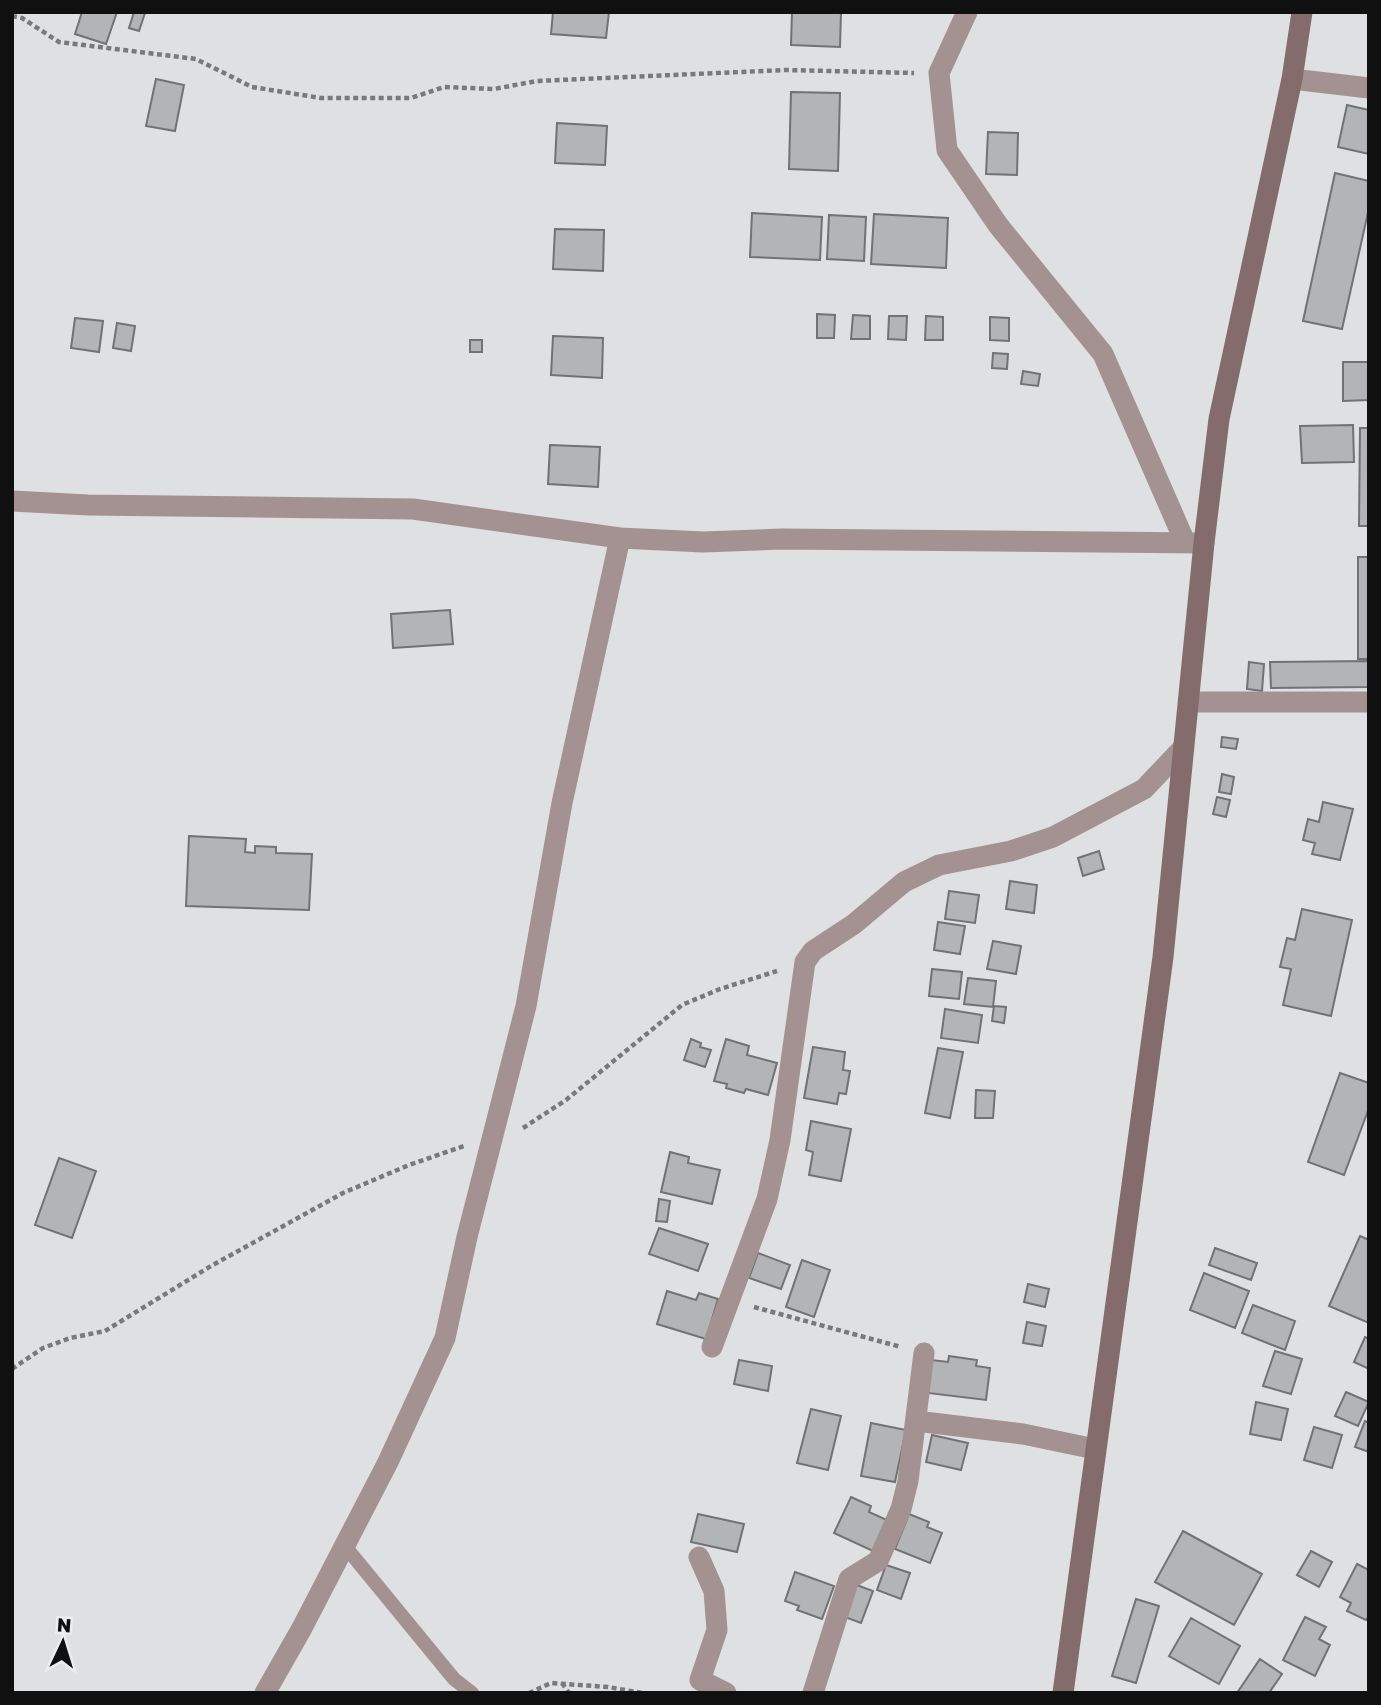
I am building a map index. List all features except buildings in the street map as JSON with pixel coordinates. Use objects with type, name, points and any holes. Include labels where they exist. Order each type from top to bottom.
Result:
[{"type":"main road","points":[[1063,1693],[1163,957],[1189,702],[1195,542],[1292,79],[1302,12]]},
{"type":"street","points":[[12,501],[88,505],[413,509],[620,538],[703,542],[782,539],[1195,542],[1103,354],[998,225],[947,150],[939,73],[967,12]]},
{"type":"street","points":[[1292,79],[1369,88]]},
{"type":"street","points":[[265,1693],[302,1628],[388,1462],[445,1338],[467,1237],[526,1006],[562,803],[620,538]]},
{"type":"street","points":[[1189,702],[1369,702]]},
{"type":"street","points":[[712,1347],[767,1199],[780,1140],[805,962],[813,950],[854,925],[904,882],[939,865],[1010,851],[1053,837],[1144,789],[1183,748]]},
{"type":"street","points":[[813,1693],[849,1579],[878,1561],[901,1509],[908,1481],[924,1353]]},
{"type":"street","points":[[916,1421],[1023,1434],[1095,1449]]},
{"type":"street","points":[[699,1557],[714,1591],[717,1630],[700,1680],[726,1693]]},
{"type":"lane","points":[[344,1545],[454,1679],[472,1693]]},
{"type":"path","points":[[12,16],[22,18],[59,42],[196,60],[252,88],[321,98],[411,98],[444,88],[494,89],[537,81],[772,71],[939,73]]},
{"type":"path","points":[[12,1369],[43,1348],[70,1338],[105,1331],[211,1266],[343,1193],[409,1165],[521,1129],[566,1100],[681,1005],[720,989],[805,962]]},
{"type":"path","points":[[729,1300],[924,1353]]},
{"type":"path","points":[[529,1693],[551,1683],[608,1687],[642,1693]]},
{"type":"path","points":[[562,1684],[569,1693]]}]
